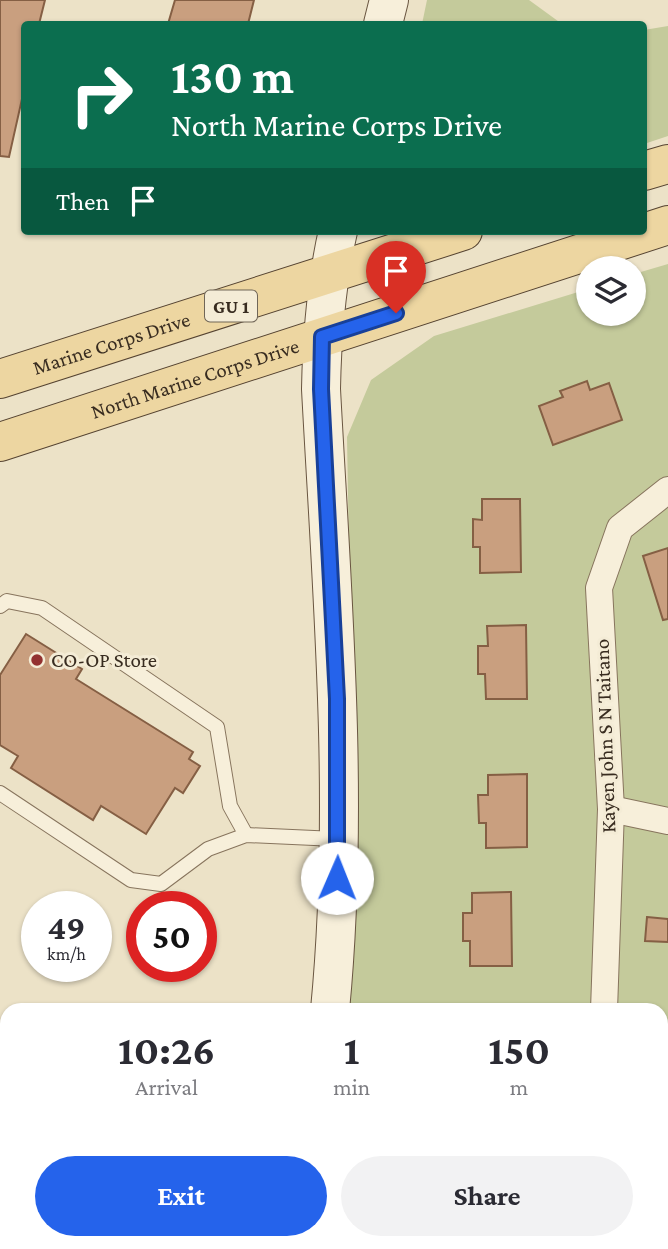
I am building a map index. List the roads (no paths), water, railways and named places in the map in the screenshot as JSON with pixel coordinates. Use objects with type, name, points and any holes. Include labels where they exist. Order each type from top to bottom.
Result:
[{"type":"main road","points":[[384,21],[389,0]]},
{"type":"main road","points":[[647,171],[668,164]]},
{"type":"main road","name":"North Marine Corps Drive","points":[[647,232],[668,225]]},
{"type":"main road","points":[[330,1003],[337,898],[337,699],[321,389],[322,337],[328,275],[337,235]]},
{"type":"main road","name":"Marine Corps Drive","points":[[0,379],[451,235]]},
{"type":"main road","name":"North Marine Corps Drive","points":[[0,442],[637,235]]},
{"type":"street","name":"Kayen John S N Taitano","points":[[604,1003],[611,809],[599,588],[620,528],[668,490]]},
{"type":"street","points":[[611,809],[668,821]]},
{"type":"lane","points":[[0,606],[7,601],[42,608],[217,727],[230,806],[246,835]]},
{"type":"lane","points":[[0,793],[131,880],[162,884],[208,849],[246,835],[338,839]]},
{"type":"place","name":"CO-OP Store","points":[[37,660]]}]
